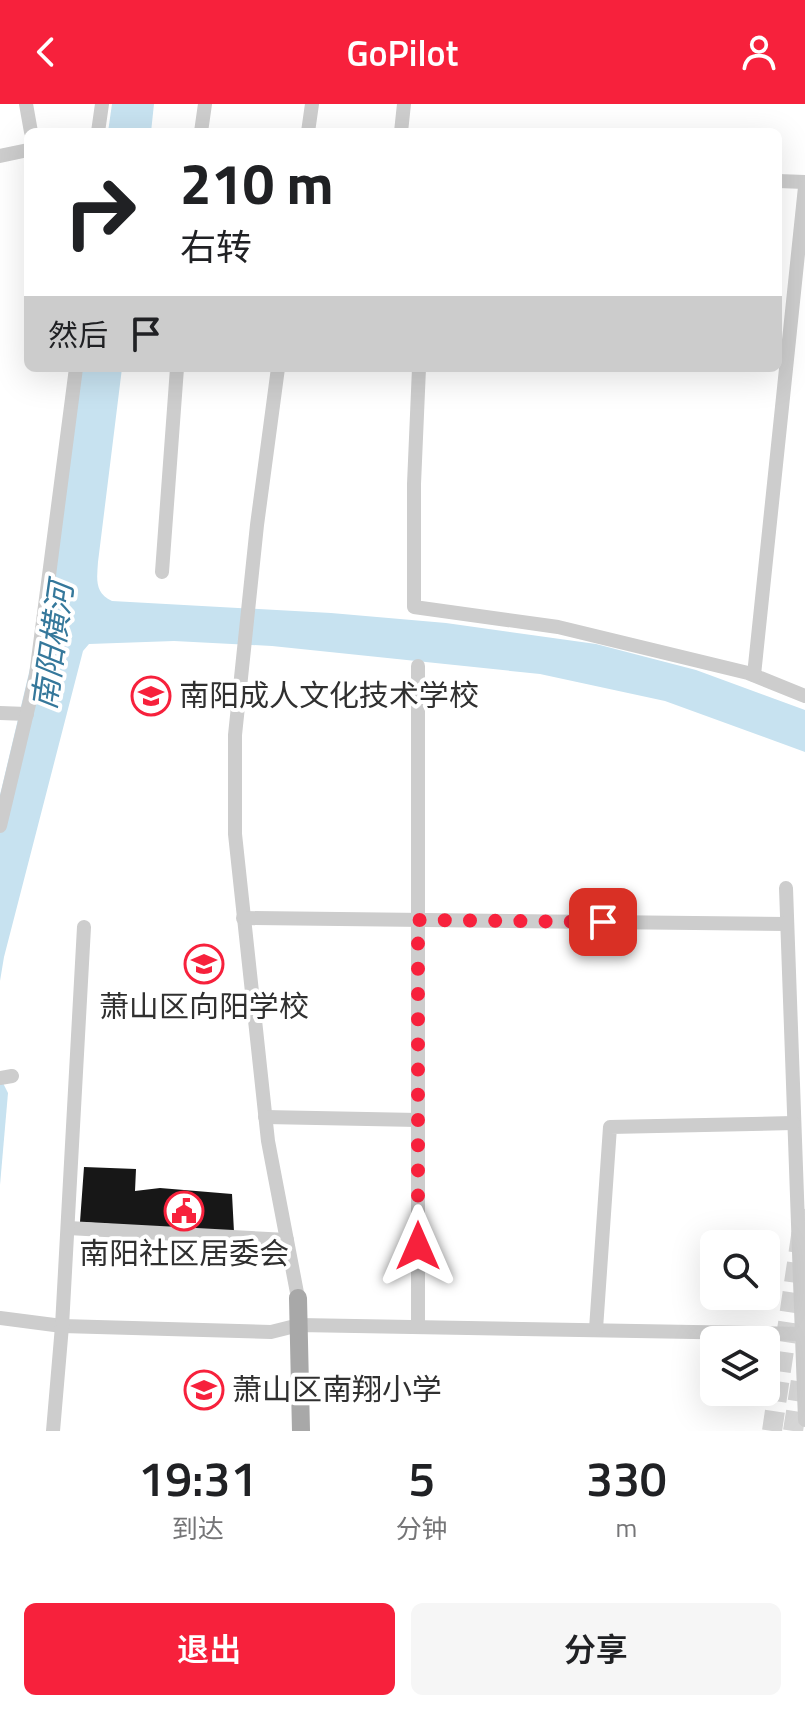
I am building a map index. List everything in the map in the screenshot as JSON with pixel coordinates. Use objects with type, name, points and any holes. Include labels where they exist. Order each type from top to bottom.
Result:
[{"type":"main road","points":[[298,1298],[301,1431]]},
{"type":"street","points":[[26,104],[30,128]]},
{"type":"street","points":[[99,128],[102,104]]},
{"type":"street","points":[[202,128],[205,104]]},
{"type":"street","points":[[309,128],[312,104]]},
{"type":"street","points":[[401,128],[404,104]]},
{"type":"street","points":[[0,156],[24,151]]},
{"type":"street","points":[[754,675],[805,185],[782,182]]},
{"type":"street","points":[[0,826],[36,675],[75,372]]},
{"type":"street","points":[[162,572],[177,372]]},
{"type":"street","points":[[277,372],[235,735],[235,834],[265,1117],[298,1298]]},
{"type":"street","points":[[419,372],[414,484],[414,607],[558,627],[754,675],[805,696]]},
{"type":"street","points":[[418,666],[418,1326]]},
{"type":"street","points":[[0,713],[27,714]]},
{"type":"street","points":[[786,888],[805,1420]]},
{"type":"street","points":[[243,918],[787,924]]},
{"type":"street","points":[[53,1431],[62,1326],[84,927]]},
{"type":"street","points":[[265,1117],[418,1120]]},
{"type":"street","points":[[596,1329],[610,1127],[793,1123]]},
{"type":"street","points":[[68,1228],[287,1240]]},
{"type":"street","points":[[0,1318],[62,1326],[271,1332],[299,1325],[803,1334]]},
{"type":"water","points":[[112,104],[154,104],[151,128],[109,128]]},
{"type":"water","name":"南阳横河","points":[[73,372],[122,372],[97,574],[99,589],[106,598],[112,601],[331,613],[446,623],[596,644],[696,670],[805,710],[805,752],[665,701],[540,674],[272,646],[174,641],[89,644],[83,651],[0,981],[0,795],[32,660]]},
{"type":"water","points":[[0,1077],[8,1093],[0,1185]]},
{"type":"building","points":[[84,1167],[136,1169],[135,1191],[160,1188],[232,1194],[234,1232],[80,1222]]},
{"type":"tunnel","points":[[772,1431],[805,1209]]},
{"type":"tunnel","points":[[793,1431],[801,1380]]},
{"type":"place","name":"南阳成人文化技术学校","points":[[151,696]]},
{"type":"place","name":"萧山区向阳学校","points":[[204,964]]},
{"type":"place","name":"南阳社区居委会","points":[[184,1211]]},
{"type":"place","name":"萧山区南翔小学","points":[[204,1390]]},
{"type":"route","points":[[418,1246],[418,920],[603,922]]}]
